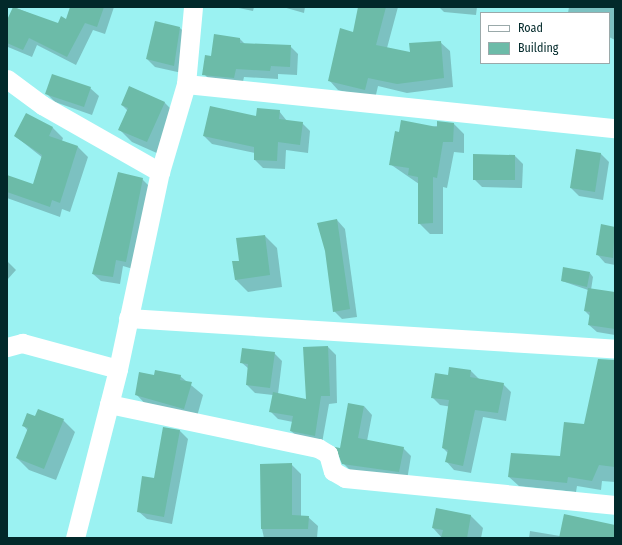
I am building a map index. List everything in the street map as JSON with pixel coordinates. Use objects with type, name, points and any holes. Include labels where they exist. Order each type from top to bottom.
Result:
[{"type":"street","points":[[75,538],[118,369],[160,172],[186,84],[193,7]]},
{"type":"street","points":[[7,79],[42,105],[160,172]]},
{"type":"street","points":[[186,84],[615,128]]},
{"type":"street","points":[[128,318],[615,349]]},
{"type":"street","points":[[7,347],[22,343],[118,369]]},
{"type":"street","points":[[109,404],[318,448],[328,454],[333,471],[345,478],[615,505]]},
{"type":"building","points":[[13,7],[58,23],[61,16],[66,19],[70,7],[104,7],[97,27],[85,23],[67,57],[29,38],[23,50],[7,43],[7,20]]},
{"type":"building","points":[[358,7],[386,7],[376,45],[410,52],[409,43],[441,41],[444,78],[397,84],[368,78],[365,90],[328,81],[340,28],[353,32]]},
{"type":"building","points":[[155,21],[180,27],[174,66],[146,59]]},
{"type":"building","points":[[214,34],[240,38],[240,43],[291,45],[290,67],[271,66],[270,71],[236,69],[234,78],[202,75],[205,55],[211,56]]},
{"type":"building","points":[[52,74],[91,87],[84,107],[45,94]]},
{"type":"building","points":[[129,86],[165,102],[147,142],[118,130],[128,108],[121,105]]},
{"type":"building","points":[[210,106],[256,116],[257,108],[280,110],[279,119],[303,122],[300,145],[278,142],[277,161],[254,160],[254,147],[203,136]]},
{"type":"building","points":[[26,113],[53,127],[49,136],[78,146],[60,203],[52,200],[50,207],[7,192],[7,175],[33,184],[42,155],[14,136]]},
{"type":"building","points":[[401,120],[437,127],[437,121],[454,123],[453,142],[443,142],[437,178],[433,177],[433,223],[418,224],[418,177],[408,175],[409,168],[389,165],[395,131],[399,132]]},
{"type":"building","points":[[576,149],[601,153],[595,192],[570,188]]},
{"type":"building","points":[[473,154],[515,155],[515,180],[473,180]]},
{"type":"building","points":[[118,172],[143,178],[126,262],[116,260],[113,277],[92,274]]},
{"type":"building","points":[[337,219],[350,309],[333,312],[325,251],[317,223]]},
{"type":"building","points":[[601,224],[615,227],[613,258],[596,255]]},
{"type":"building","points":[[265,235],[270,275],[235,280],[232,261],[239,261],[236,238]]},
{"type":"building","points":[[563,267],[590,272],[587,287],[561,281]]},
{"type":"building","points":[[588,288],[615,292],[615,329],[588,325],[590,312],[584,311]]},
{"type":"building","points":[[328,346],[330,396],[321,396],[315,436],[290,431],[293,416],[269,412],[273,392],[306,399],[303,347]]},
{"type":"building","points":[[242,348],[275,352],[270,388],[246,385],[248,364],[240,363]]},
{"type":"building","points":[[598,359],[615,360],[615,467],[599,465],[592,481],[568,477],[567,483],[508,477],[511,453],[560,456],[564,422],[584,424]]},
{"type":"building","points":[[449,367],[471,370],[470,377],[504,383],[498,413],[475,410],[463,466],[445,462],[448,450],[442,448],[449,400],[431,398],[435,373],[448,375]]},
{"type":"building","points":[[155,370],[181,375],[180,380],[192,382],[184,409],[135,395],[139,372],[154,375]]},
{"type":"building","points":[[348,403],[364,406],[358,438],[404,447],[399,472],[342,464],[335,447],[340,448]]},
{"type":"building","points":[[38,409],[64,419],[44,469],[16,458],[28,428],[22,426],[27,413],[35,416]]},
{"type":"building","points":[[163,427],[180,430],[164,517],[137,512],[142,476],[154,478]]},
{"type":"building","points":[[292,463],[292,515],[309,516],[308,529],[261,529],[260,464]]},
{"type":"building","points":[[436,508],[471,515],[467,538],[441,538],[443,530],[432,528]]},
{"type":"building","points":[[564,514],[615,525],[615,538],[559,538]]}]
